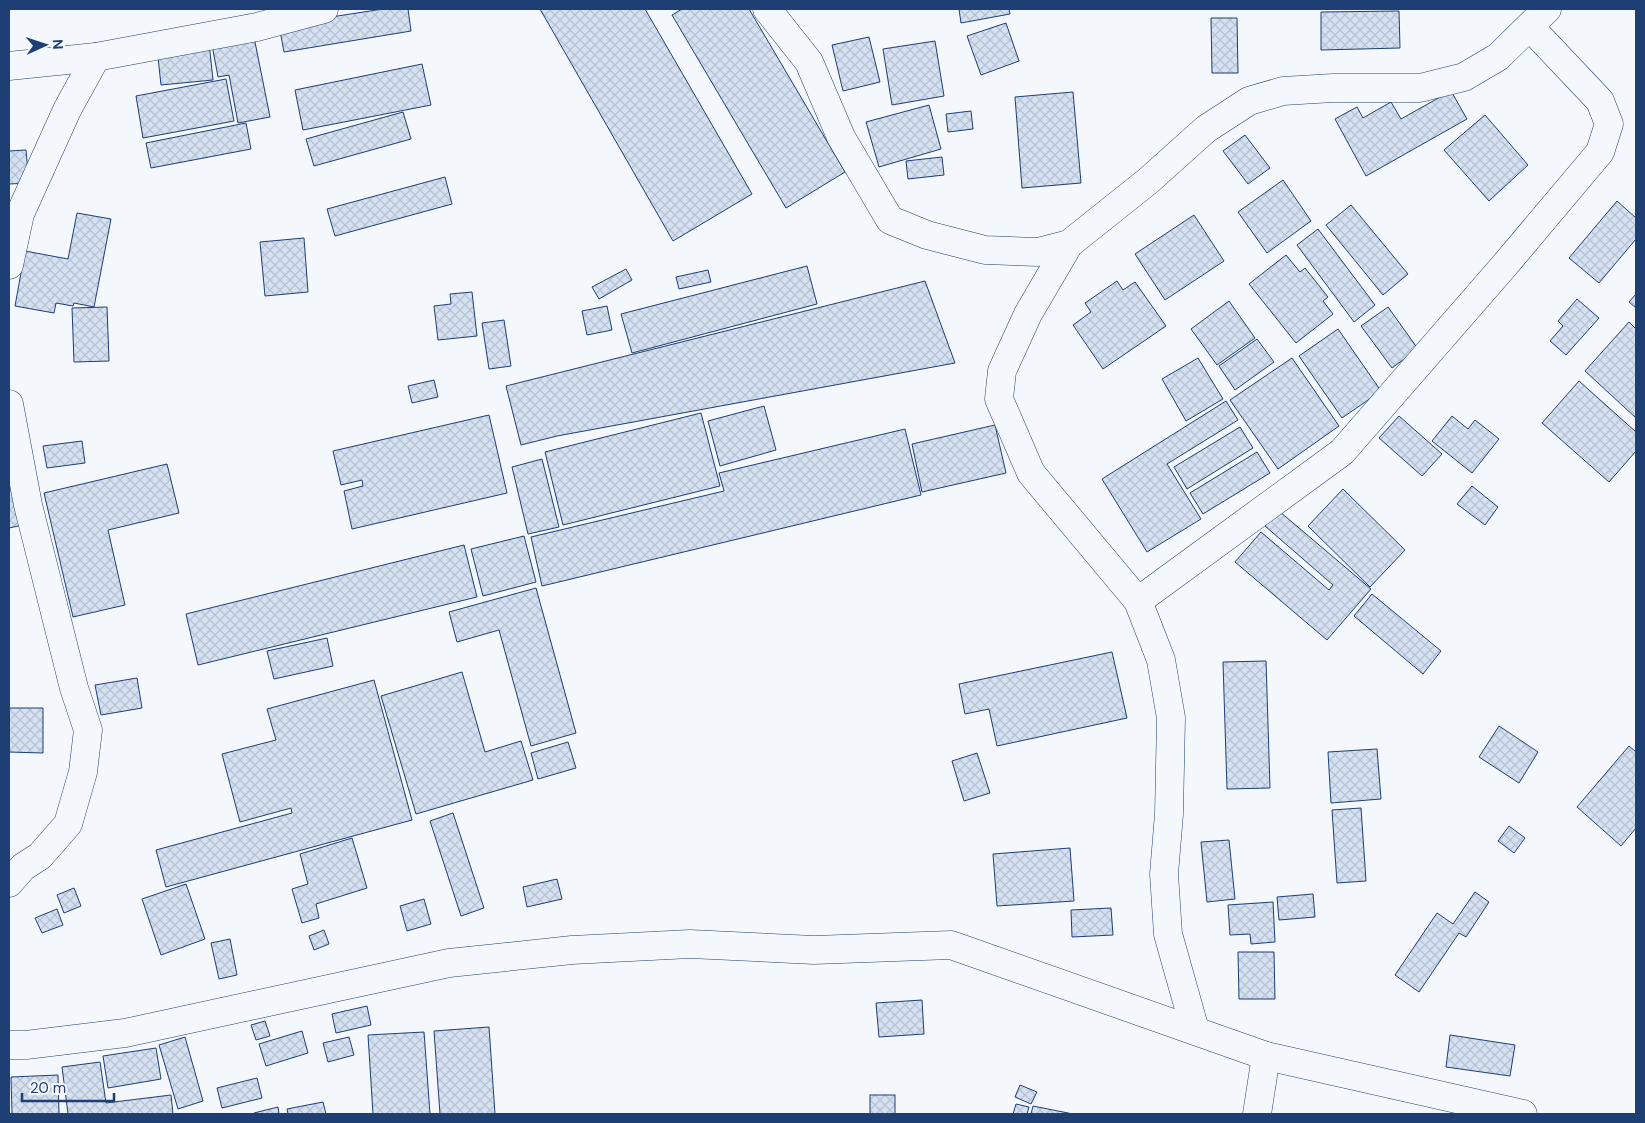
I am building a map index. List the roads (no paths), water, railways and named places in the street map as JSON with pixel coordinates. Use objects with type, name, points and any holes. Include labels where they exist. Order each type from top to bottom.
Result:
[{"type":"street","points":[[9,66],[96,57],[257,27],[324,9]]},
{"type":"street","points":[[767,9],[809,62],[841,137],[890,220],[928,235],[985,250],[1038,252],[1069,244]]},
{"type":"street","points":[[1138,601],[1342,452],[1504,266],[1600,152],[1609,124],[1600,101],[1539,18],[1498,57],[1464,77],[1420,88],[1334,88],[1283,91],[1249,101],[1206,129],[1148,181],[1069,244],[1028,314],[1002,372],[999,400],[1031,474],[1138,601],[1161,660],[1171,718],[1169,814],[1164,874],[1168,934],[1195,1030]]},
{"type":"street","points":[[9,265],[20,214],[67,110],[96,57]]},
{"type":"street","points":[[9,404],[28,505],[74,688],[88,730],[83,772],[68,824],[40,856],[23,868],[9,883]]},
{"type":"street","points":[[9,1045],[126,1033],[449,963],[572,950],[690,944],[814,950],[951,945],[1266,1056],[1523,1114]]},
{"type":"street","points":[[1257,1114],[1266,1056]]}]
